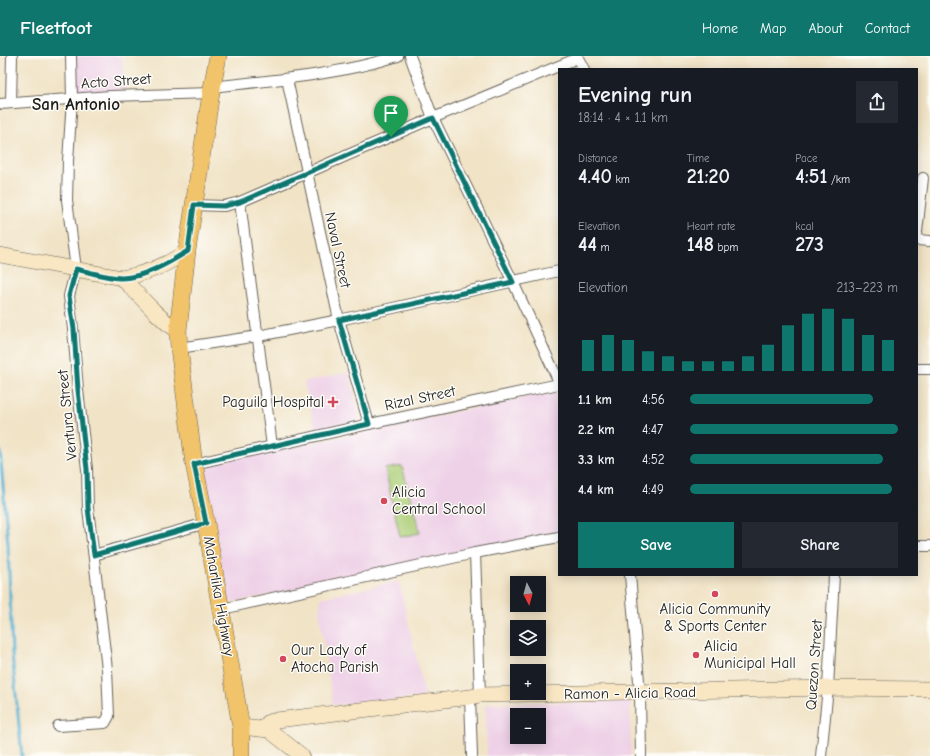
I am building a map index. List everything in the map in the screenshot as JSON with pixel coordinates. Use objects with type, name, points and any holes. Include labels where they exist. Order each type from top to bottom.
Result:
[{"type":"main road","name":"Maharlika Highway","points":[[218,56],[211,90],[194,205],[178,331],[194,464],[222,609],[241,727],[241,756]]},
{"type":"main road","points":[[0,255],[122,278],[137,276],[155,269],[173,261],[188,251]]},
{"type":"main road","points":[[122,278],[154,311],[178,331]]},
{"type":"main road","name":"Ramon - Alicia Road","points":[[262,729],[269,722],[277,720],[475,696],[828,688],[930,689]]},
{"type":"main road","points":[[241,727],[269,730],[302,756]]},
{"type":"street","points":[[11,103],[12,56]]},
{"type":"street","name":"Ventura Street","points":[[58,726],[104,723],[108,720],[109,716],[107,669],[88,508],[87,469],[78,390],[74,329],[69,296],[76,269],[68,200],[68,161],[72,99],[71,56]]},
{"type":"street","name":"Acto Street","points":[[0,104],[211,90],[355,67],[398,56]]},
{"type":"street","points":[[410,56],[433,118],[513,282],[558,381]]},
{"type":"street","points":[[194,205],[224,206],[240,202],[578,57],[584,68]]},
{"type":"street","name":"Naval Street","points":[[287,79],[306,174],[339,320],[369,424]]},
{"type":"street","points":[[918,223],[923,178]]},
{"type":"street","points":[[240,202],[272,446]]},
{"type":"street","points":[[918,240],[930,240]]},
{"type":"street","points":[[179,348],[258,336],[339,320],[558,271]]},
{"type":"street","points":[[918,369],[930,369]]},
{"type":"street","name":"Rizal Street","points":[[194,464],[558,383]]},
{"type":"street","points":[[94,555],[206,523]]},
{"type":"street","points":[[222,609],[475,553],[558,537]]},
{"type":"street","points":[[918,546],[930,546]]},
{"type":"street","points":[[472,756],[475,696],[475,553]]},
{"type":"street","points":[[630,576],[640,693],[641,756]]},
{"type":"street","name":"Quezon Street","points":[[821,756],[828,688],[834,576]]},
{"type":"shaded area","points":[[76,56],[121,56],[127,89],[77,94]]},
{"type":"shaded area","name":"Paguila Hospital","points":[[349,372],[361,422],[317,435],[304,382]]},
{"type":"shaded area","name":"Alicia Central School","points":[[558,390],[558,536],[225,604],[203,466]]},
{"type":"shaded area","points":[[399,581],[425,697],[333,705],[319,611],[321,598]]},
{"type":"shaded area","points":[[630,701],[631,756],[487,756],[486,704]]},
{"type":"green space","points":[[402,466],[420,533],[400,537],[385,469]]},
{"type":"waterway","points":[[0,450],[8,544],[12,654],[22,756]]},
{"type":"place","name":"Paguila Hospital","points":[[333,402]]},
{"type":"place","name":"Alicia Central School","points":[[384,501]]},
{"type":"place","name":"Alicia Community & Sports Center","points":[[715,594]]},
{"type":"place","name":"Alicia Municipal Hall","points":[[696,655]]},
{"type":"place","name":"Our Lady of Atocha Parish","points":[[283,659]]},
{"type":"district","name":"San Antonio","points":[[76,104]]},
{"type":"route","points":[[433,118],[513,282],[339,320],[369,424],[194,464],[206,523],[144,542],[94,555],[88,508],[87,469],[78,390],[74,329],[69,296],[76,269],[122,278],[137,276],[155,269],[173,261],[188,251],[194,205],[224,206],[240,202],[391,137],[433,118]]}]
